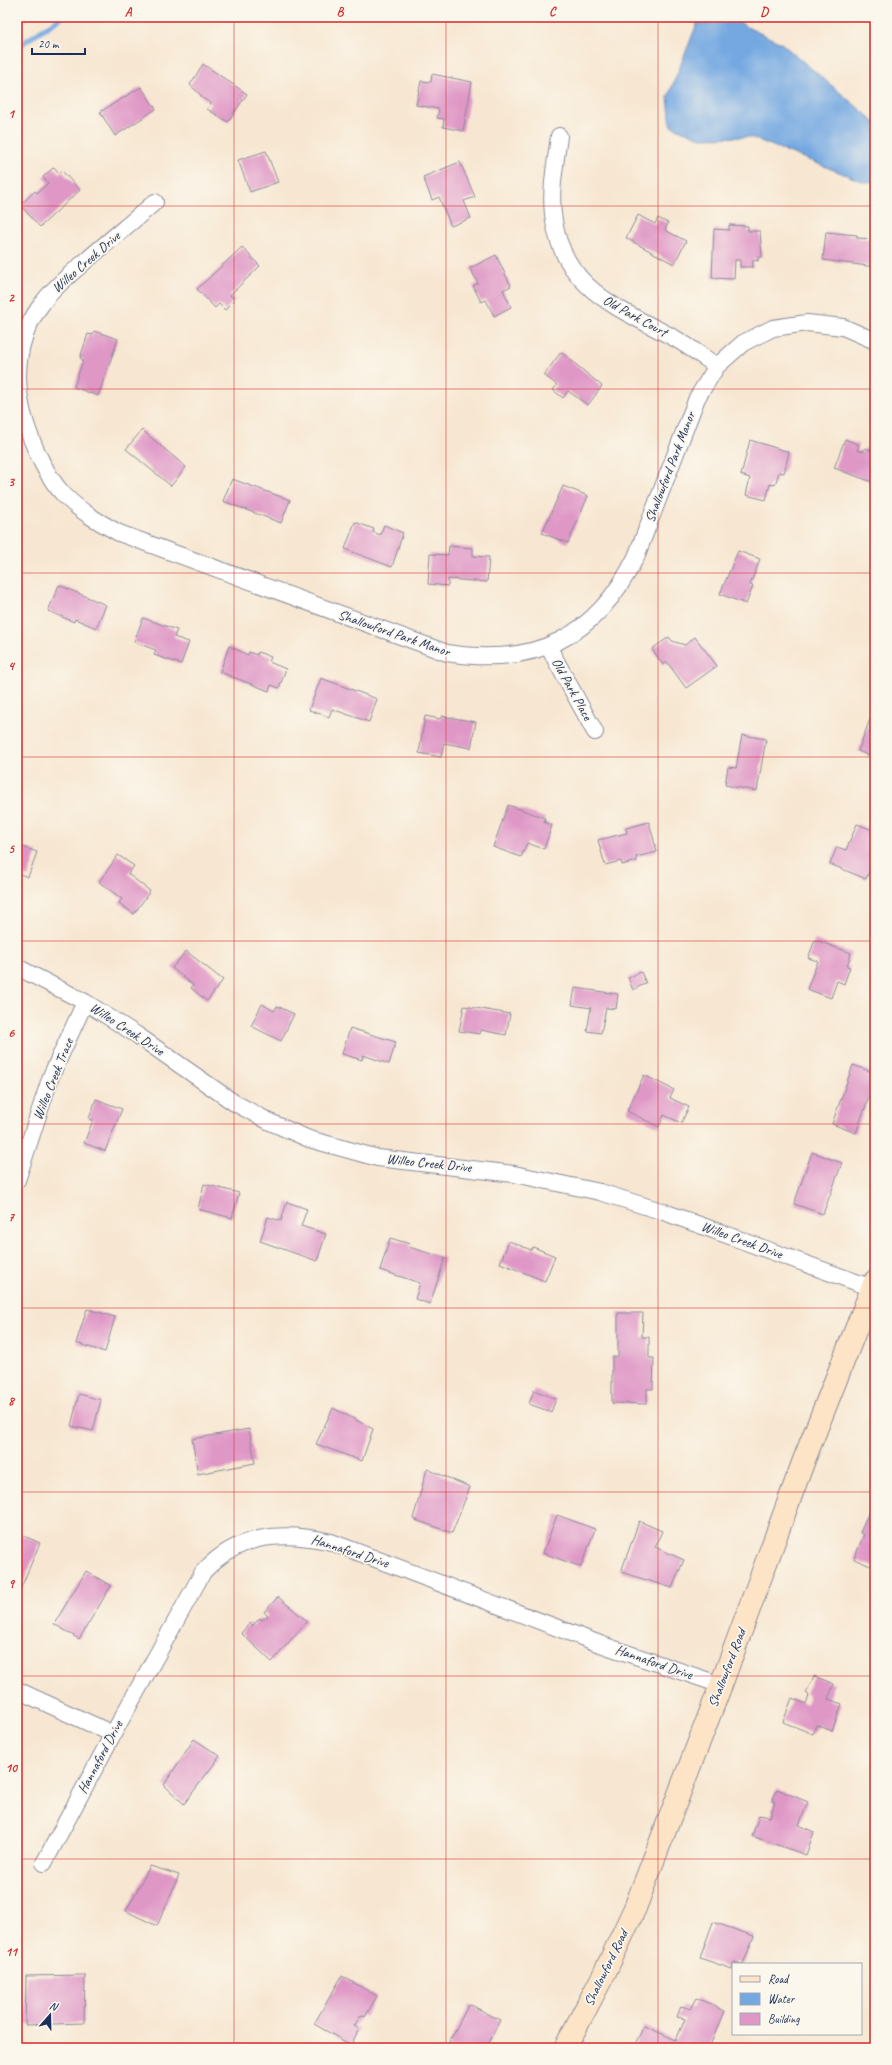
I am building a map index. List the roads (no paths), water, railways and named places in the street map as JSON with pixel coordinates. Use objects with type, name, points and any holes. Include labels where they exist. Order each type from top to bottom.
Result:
[{"type":"street","name":"Old Park Court","points":[[559,136],[553,191],[553,214],[560,243],[573,269],[589,288],[606,302],[678,340],[717,366]]},
{"type":"street","name":"Willeo Creek Drive","points":[[23,436],[17,376],[21,347],[33,318],[44,300],[59,284],[155,202]]},
{"type":"street","name":"Shallowford Park Manor","points":[[23,436],[43,467],[64,494],[90,517],[119,533],[447,653],[474,658],[499,658],[524,654],[548,646],[572,634],[593,618],[610,600],[625,580],[636,557],[697,398],[717,366],[743,343],[773,328],[807,323],[843,327],[875,341]]},
{"type":"street","name":"Old Park Place","points":[[548,646],[595,732]]},
{"type":"street","name":"Willeo Creek Drive","points":[[17,967],[85,1002],[137,1035],[233,1102],[270,1122],[309,1139],[378,1158],[467,1167],[514,1174],[600,1192],[664,1212],[874,1285]]},
{"type":"street","name":"Willeo Creek Trace","points":[[17,1180],[51,1076],[85,1002]]},
{"type":"street","name":"Shallowford Road","points":[[565,2048],[604,1974],[635,1908],[721,1685],[804,1460],[874,1285]]},
{"type":"street","name":"Hannaford Drive","points":[[44,1863],[112,1734],[203,1572],[216,1557],[237,1546],[255,1540],[278,1536],[303,1536],[330,1542],[600,1644],[721,1685]]},
{"type":"street","points":[[17,1690],[112,1734]]},
{"type":"water","points":[[703,17],[731,17],[749,28],[781,43],[875,122],[875,182],[864,182],[750,137],[700,138],[671,126],[668,97],[698,21]]},
{"type":"waterway","points":[[17,47],[62,17]]}]
